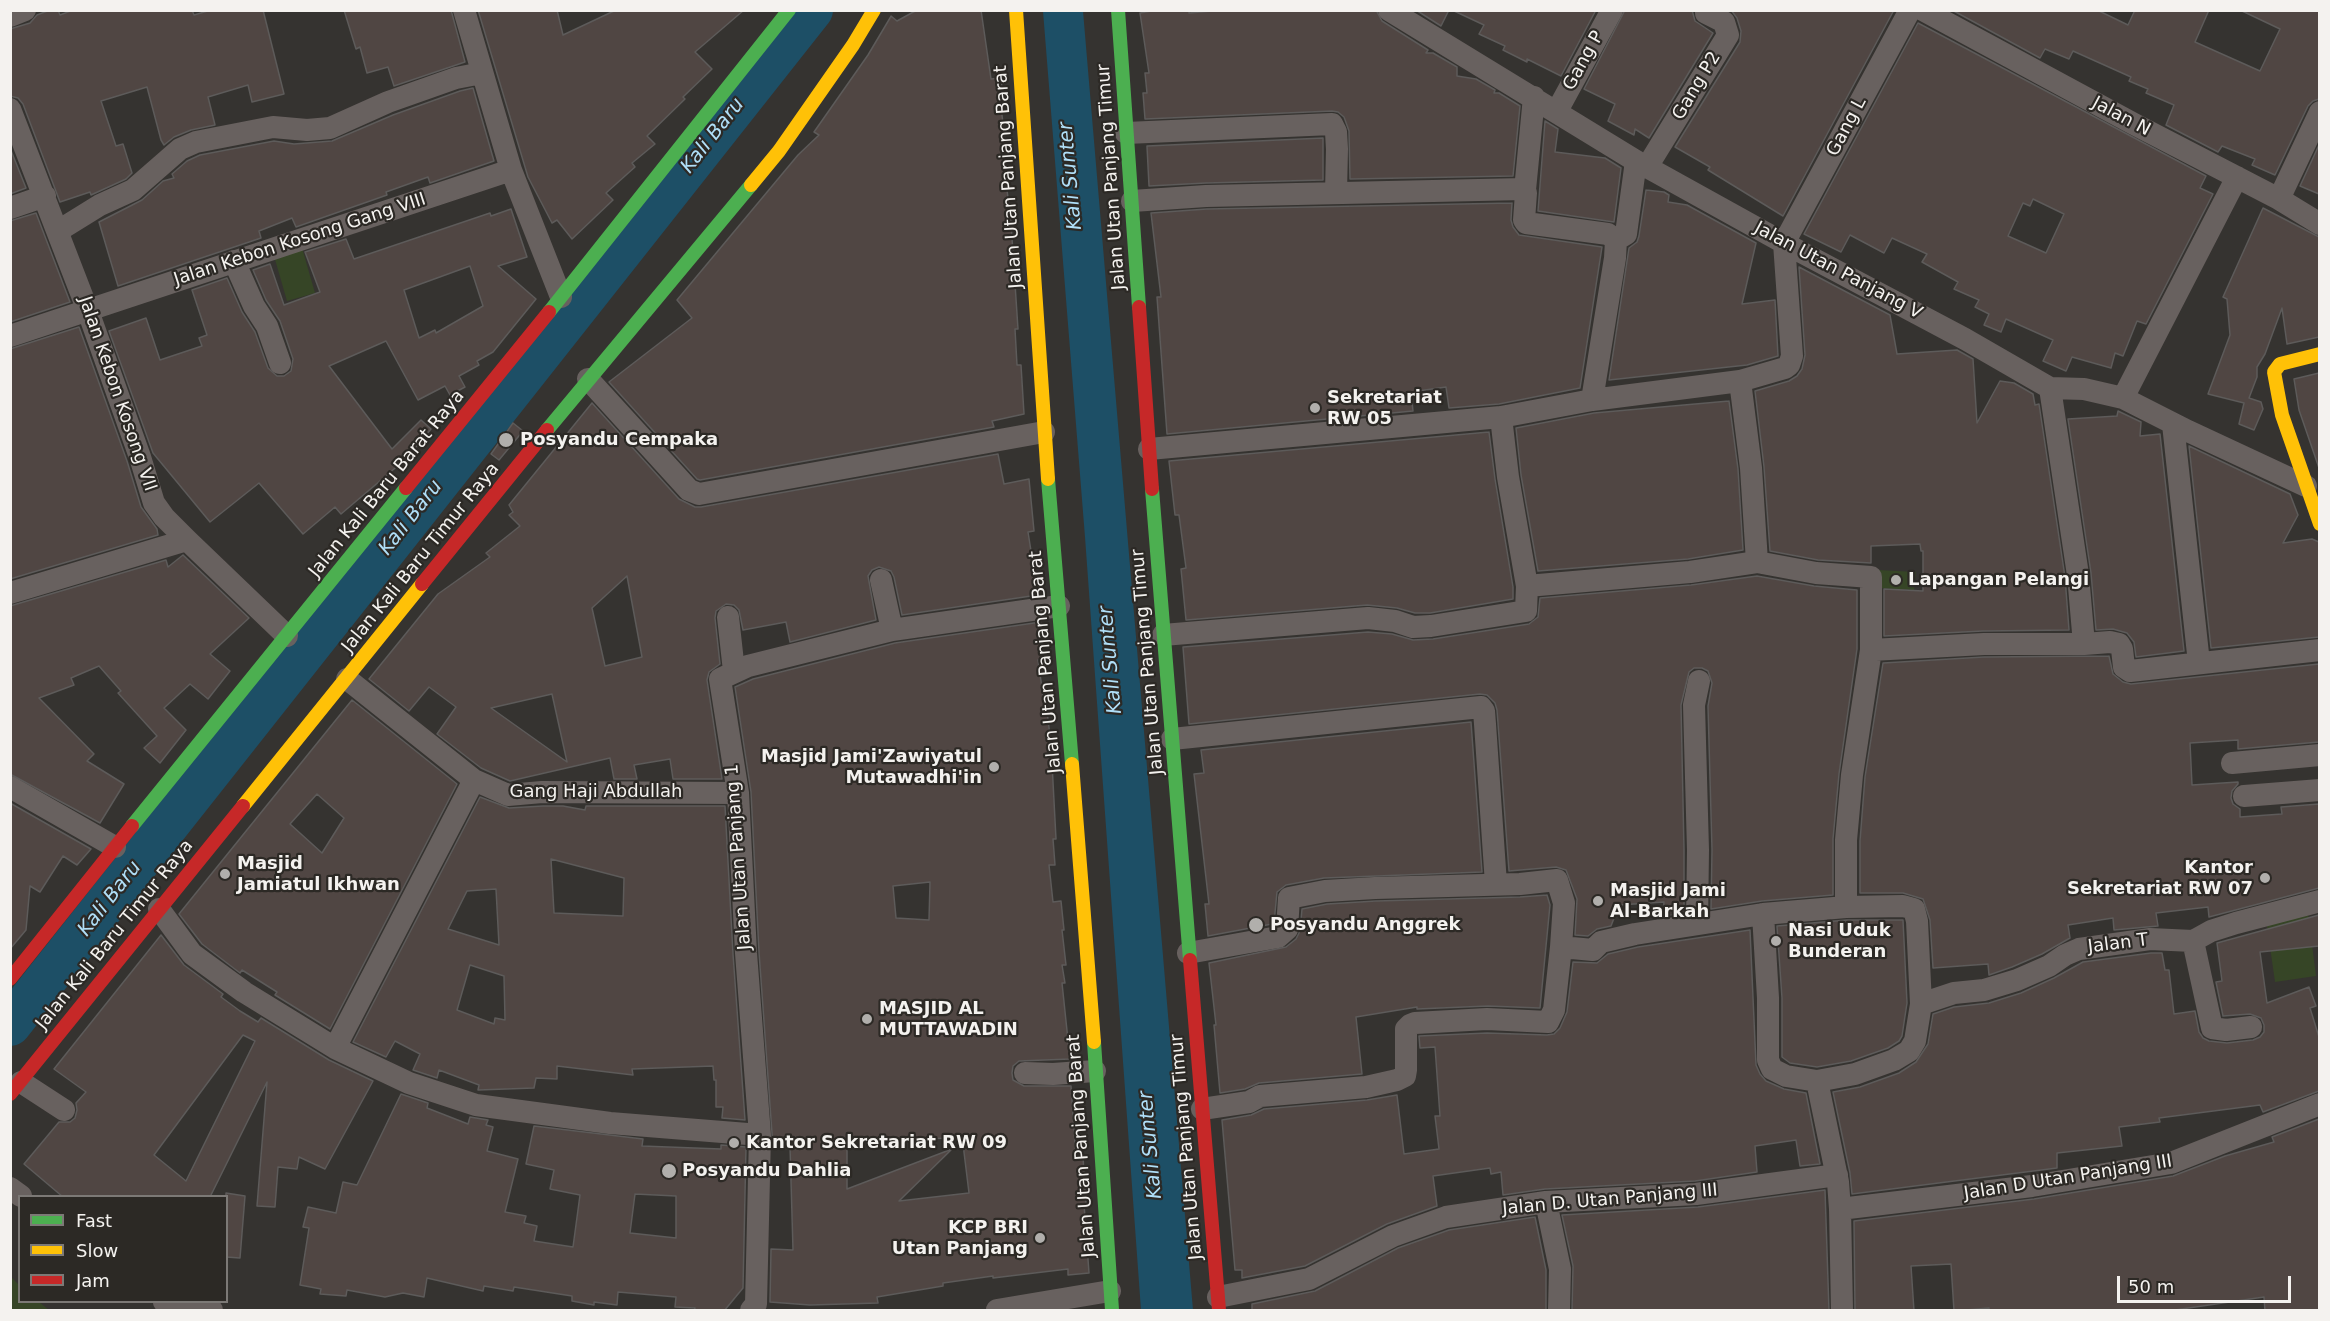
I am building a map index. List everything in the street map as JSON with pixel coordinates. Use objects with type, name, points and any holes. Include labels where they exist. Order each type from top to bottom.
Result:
[{"type":"street","points":[[10,16],[25,10]]},
{"type":"street","points":[[464,10],[511,170],[561,297]]},
{"type":"street","name":"Jalan Kali Baru Barat Raya","points":[[10,979],[19,956],[115,847],[287,636],[789,10]]},
{"type":"street","name":"Jalan Kali Baru Timur Raya","points":[[16,1088],[588,379],[779,151],[853,45],[874,10]]},
{"type":"street","name":"Jalan Utan Panjang Barat","points":[[1016,10],[1044,432],[1084,904],[1111,1301]]},
{"type":"street","name":"Jalan Utan Panjang Timur","points":[[1118,10],[1163,635],[1219,1304]]},
{"type":"street","name":"Jalan Utan Panjang V","points":[[1389,10],[1413,17],[1534,98],[1642,164],[1784,243],[1965,339],[2050,388],[2084,388],[2123,398],[2306,486]]},
{"type":"street","name":"Gang P","points":[[1557,111],[1612,10]]},
{"type":"street","name":"Gang P2","points":[[1642,164],[1728,35],[1724,22],[1706,13],[1706,10]]},
{"type":"street","name":"Gang L","points":[[1784,243],[1910,10]]},
{"type":"street","name":"Jalan N","points":[[1923,10],[2278,199],[2319,224]]},
{"type":"street","points":[[58,231],[100,205],[133,189],[180,149],[196,142],[273,127],[307,130],[330,128],[387,102],[456,78],[482,73]]},
{"type":"street","points":[[1534,98],[1524,220],[1526,223],[1608,234],[1616,240]]},
{"type":"street","name":"Jalan Kebon Kosong VII","points":[[10,109],[88,311],[154,503],[186,540],[287,636]]},
{"type":"street","points":[[2278,199],[2319,112]]},
{"type":"street","points":[[1126,133],[1150,130],[1332,124],[1336,132],[1336,192]]},
{"type":"street","points":[[1616,240],[1626,234],[1642,164]]},
{"type":"street","name":"Jalan Kebon Kosong Gang VIII","points":[[10,336],[511,170]]},
{"type":"street","points":[[2123,398],[2237,177]]},
{"type":"street","points":[[1132,201],[1336,192],[1520,187],[1525,190]]},
{"type":"street","points":[[10,208],[45,196]]},
{"type":"street","points":[[1592,399],[1616,240]]},
{"type":"street","points":[[1149,448],[1501,417],[1592,399],[1740,381],[1785,368],[1792,356],[1784,243]]},
{"type":"street","points":[[234,261],[254,306],[267,326],[280,363]]},
{"type":"street","points":[[2319,354],[2280,364],[2274,372],[2282,415],[2319,518]]},
{"type":"street","points":[[588,379],[688,490],[699,494],[1044,432]]},
{"type":"street","points":[[1740,381],[1751,468],[1757,562]]},
{"type":"street","points":[[2050,388],[2077,565],[2084,644]]},
{"type":"street","points":[[1163,635],[1368,618],[1395,621],[1413,627],[1431,626],[1526,610],[1527,586],[1508,477],[1501,417]]},
{"type":"street","points":[[2173,424],[2199,663]]},
{"type":"street","points":[[10,593],[186,540]]},
{"type":"street","points":[[1527,586],[1690,572],[1757,562],[1816,573],[1871,577],[1871,650],[1852,775],[1846,840],[1846,907]]},
{"type":"street","points":[[881,579],[892,630]]},
{"type":"street","points":[[728,617],[734,671],[892,630],[1059,606]]},
{"type":"street","points":[[1871,650],[1984,644],[2110,642],[2119,644],[2122,649],[2124,667],[2130,671],[2319,650]]},
{"type":"street","name":"Jalan Utan Panjang 1","points":[[734,671],[720,679],[738,793],[746,953],[760,1135],[756,1304],[751,1311]]},
{"type":"street","name":"Gang Haji Abdullah","points":[[347,679],[474,780],[508,795],[542,792],[738,793]]},
{"type":"street","points":[[1697,924],[1698,850],[1694,705],[1699,681]]},
{"type":"street","points":[[1172,739],[1480,707],[1484,711],[1496,884]]},
{"type":"street","points":[[2232,763],[2319,755]]},
{"type":"street","points":[[335,1048],[474,780]]},
{"type":"street","points":[[10,787],[115,847]]},
{"type":"street","points":[[2244,796],[2319,790]]},
{"type":"street","points":[[1188,952],[1278,937],[1287,929],[1289,898],[1325,891],[1557,880],[1564,903],[1554,1010],[1548,1022],[1487,1019],[1415,1023],[1406,1029],[1405,1076],[1397,1080],[1366,1087],[1260,1096],[1249,1102],[1202,1109]]},
{"type":"street","name":"Jalan T","points":[[1921,1004],[1954,993],[1984,990],[2017,980],[2079,950],[2150,939],[2193,941],[2211,931],[2236,923],[2319,901]]},
{"type":"street","points":[[1561,947],[1593,950],[1601,942],[1635,934],[1763,914],[1846,907],[1903,906],[1914,909],[1917,921],[1921,1004],[1915,1041],[1909,1051],[1894,1060],[1855,1074],[1817,1081],[1778,1074],[1772,1070],[1768,1060],[1768,998],[1763,914]]},
{"type":"street","points":[[159,909],[192,954],[243,992],[335,1048],[409,1083],[476,1105],[610,1123],[760,1135]]},
{"type":"street","points":[[2193,941],[2212,1028],[2226,1030],[2251,1027]]},
{"type":"street","points":[[1025,1073],[1095,1071]]},
{"type":"street","points":[[1817,1081],[1836,1175],[1840,1209],[1842,1311]]},
{"type":"street","points":[[16,1088],[64,1110]]},
{"type":"street","name":"Jalan D Utan Panjang III","points":[[1840,1209],[2032,1186],[2171,1163],[2319,1104]]},
{"type":"street","name":"Jalan D. Utan Panjang III","points":[[1219,1304],[1309,1279],[1393,1236],[1446,1217],[1546,1202],[1696,1194],[1836,1175]]},
{"type":"street","points":[[1546,1202],[1560,1269],[1558,1311]]},
{"type":"street","points":[[997,1311],[1111,1301]]},
{"type":"street","points":[[166,1303],[212,1311]]},
{"type":"green space","points":[[300,241],[315,293],[287,301],[272,249]]},
{"type":"green space","name":"Lapangan Pelangi","points":[[1878,570],[1916,572],[1914,590],[1877,588]]},
{"type":"green space","points":[[2308,913],[2316,976],[2275,982],[2266,919]]},
{"type":"green space","points":[[11,1277],[18,1284],[18,1303],[40,1303],[49,1310],[11,1310]]},
{"type":"water","name":"Kali Sunter","points":[[1043,11],[1083,11],[1193,1310],[1141,1310],[1085,537]]},
{"type":"building","points":[[50,10],[58,10],[60,15],[73,10],[192,10],[194,15],[211,10],[263,10],[284,94],[252,102],[248,85],[208,97],[215,125],[191,130],[174,137],[164,145],[147,87],[101,101],[116,146],[123,144],[132,173],[126,179],[91,195],[90,192],[60,202],[23,104],[18,98],[10,96],[10,29],[30,23],[37,15]]},
{"type":"building","points":[[344,10],[451,10],[465,62],[394,86],[388,67],[367,73],[360,47],[356,49]]},
{"type":"building","points":[[478,10],[557,10],[563,35],[616,10],[744,10],[695,52],[712,69],[647,136],[655,144],[632,163],[635,167],[606,193],[613,200],[572,239],[557,220],[552,223],[528,177]]},
{"type":"building","points":[[917,10],[981,10],[991,79],[1001,78],[1003,97],[1000,98],[1007,158],[1005,173],[1011,223],[1018,329],[1015,329],[1017,365],[1021,365],[1024,414],[992,421],[994,427],[697,479],[609,382],[692,318],[677,300],[798,155],[819,135],[814,132],[868,55],[891,16],[897,21]]},
{"type":"building","points":[[1157,10],[1189,10],[1189,13],[1224,10],[1376,10],[1382,21],[1428,50],[1426,53],[1433,53],[1457,67],[1457,76],[1476,79],[1495,90],[1494,93],[1499,93],[1520,106],[1513,176],[1350,179],[1349,131],[1344,117],[1332,111],[1145,119],[1143,93],[1147,93],[1145,73],[1149,73],[1140,13]]},
{"type":"building","points":[[1416,10],[1449,10],[1441,26]]},
{"type":"building","points":[[1452,10],[1596,10],[1561,76],[1503,50],[1505,46],[1479,34],[1484,25]]},
{"type":"building","points":[[1625,10],[1692,10],[1695,21],[1713,33],[1649,138],[1635,129],[1634,135],[1608,121],[1615,104],[1584,89]]},
{"type":"building","points":[[1731,10],[1894,10],[1783,216],[1708,170],[1710,167],[1675,147],[1740,42],[1741,31],[1737,18]]},
{"type":"building","points":[[1952,10],[2097,10],[2128,25],[2135,10],[2209,10],[2195,42],[2260,71],[2280,29],[2240,10],[2319,10],[2319,99],[2308,106],[2275,175],[2252,165],[2255,159],[2222,146],[2218,152],[2166,125],[2174,105],[2146,93],[2148,89],[2129,81],[2131,77],[2073,51],[2069,59],[2045,49],[2040,58]]},
{"type":"building","points":[[1918,23],[2206,176],[2200,188],[2213,194],[2146,324],[2137,321],[2123,356],[2115,353],[2111,368],[2072,357],[2066,371],[2043,361],[2053,340],[2006,319],[2001,332],[1984,325],[1989,314],[1975,307],[1979,300],[1954,289],[1958,282],[1922,262],[1927,254],[1892,238],[1884,253],[1850,235],[1841,252],[1804,234]],"holes":[[[2033,199],[2064,214],[2046,253],[2008,236],[2023,203],[2030,206]]]},
{"type":"building","points":[[473,88],[494,161],[430,183],[428,177],[386,192],[387,195],[296,227],[292,218],[259,231],[261,238],[118,286],[99,222],[142,200],[163,181],[174,178],[172,174],[187,161],[200,155],[274,141],[294,144],[332,141],[393,115]]},
{"type":"building","points":[[1545,121],[1558,129],[1555,152],[1605,158],[1621,168],[1614,222],[1538,211]]},
{"type":"building","points":[[1323,138],[1323,180],[1149,186],[1147,146]]},
{"type":"building","points":[[2319,145],[2319,194],[2300,186]]},
{"type":"building","points":[[10,148],[26,188],[10,194]]},
{"type":"building","points":[[1646,190],[1664,192],[1669,195],[1668,202],[1687,205],[1756,243],[1742,304],[1775,300],[1778,356],[1747,365],[1609,380],[1629,248],[1637,242],[1639,236]]},
{"type":"building","points":[[1512,203],[1511,220],[1519,235],[1602,247],[1580,388],[1499,404],[1449,408],[1446,387],[1411,392],[1413,411],[1167,434],[1157,297],[1161,297],[1151,213],[1207,209]]},
{"type":"building","points":[[2263,208],[2319,237],[2319,337],[2287,344],[2282,308],[2265,354],[2257,367],[2257,377],[2249,398],[2261,402],[2263,409],[2254,430],[2239,424],[2244,403],[2208,394],[2230,335],[2227,299],[2223,297]]},
{"type":"building","points":[[511,209],[527,257],[498,266],[536,299],[493,352],[477,361],[479,365],[459,376],[465,387],[450,395],[445,386],[418,400],[386,341],[329,366],[392,449],[421,420],[431,429],[407,458],[341,514],[335,507],[303,534],[259,483],[210,522],[153,453],[109,331],[146,318],[160,360],[202,346],[199,338],[207,335],[192,290],[227,278],[242,312],[255,332],[268,368],[277,376],[284,376],[291,371],[293,359],[280,321],[266,300],[253,270],[270,264],[284,305],[320,292],[305,252],[346,239],[354,259],[490,213],[491,216]],"holes":[[[470,266],[483,306],[436,333],[435,330],[419,338],[404,290]]]},
{"type":"building","points":[[36,213],[70,302],[10,322],[10,221]]},
{"type":"building","points":[[1799,267],[1890,315],[1897,354],[1957,350],[1973,359],[1977,423],[2000,381],[2014,383],[2033,394],[2035,405],[2039,404],[2065,577],[2069,630],[1884,636],[1884,589],[1923,591],[1923,551],[1921,551],[1920,544],[1871,546],[1871,563],[1818,560],[1770,551],[1764,467],[1755,391],[1789,381],[1802,369],[1805,355]]},
{"type":"building","points":[[79,327],[141,507],[157,529],[158,535],[10,579],[10,349]]},
{"type":"building","points":[[2319,373],[2319,468],[2299,410],[2294,379]]},
{"type":"building","points":[[1729,401],[1738,469],[1743,550],[1688,559],[1538,571],[1521,475],[1516,428],[1594,413]]},
{"type":"building","points":[[592,403],[679,499],[695,507],[998,454],[1004,484],[1029,479],[1034,531],[1028,532],[1038,595],[902,615],[894,577],[891,571],[879,567],[872,570],[868,576],[876,620],[790,642],[786,622],[743,630],[739,610],[734,605],[726,604],[716,611],[715,618],[720,664],[709,672],[707,680],[722,779],[673,779],[670,759],[634,765],[637,779],[614,779],[610,758],[510,781],[481,768],[437,734],[456,707],[429,687],[409,711],[369,679],[438,594],[490,557],[486,553],[520,526],[509,515],[513,512],[509,505]],"holes":[[[627,576],[642,657],[605,666],[592,608]],[[552,694],[567,762],[491,708]]]},
{"type":"building","points":[[2118,411],[2141,422],[2140,436],[2160,434],[2184,651],[2136,657],[2134,642],[2127,633],[2113,629],[2096,630],[2091,573],[2068,419],[2117,416]]},
{"type":"building","points":[[513,423],[523,431],[499,460],[491,454]]},
{"type":"building","points":[[1489,432],[1513,599],[1430,613],[1415,613],[1397,608],[1367,605],[1186,620],[1181,569],[1186,568],[1179,515],[1175,515],[1169,461]]},
{"type":"building","points":[[2189,446],[2290,494],[2298,515],[2283,543],[2312,539],[2319,542],[2319,637],[2211,648]]},
{"type":"building","points":[[183,555],[249,618],[210,654],[230,671],[208,699],[190,684],[164,708],[186,730],[160,763],[144,748],[157,736],[118,693],[121,691],[99,666],[71,678],[74,685],[39,698],[94,754],[87,761],[124,784],[100,823],[10,774],[10,606],[166,560],[168,567]]},
{"type":"building","points":[[1757,576],[1814,586],[1857,590],[1857,649],[1839,774],[1833,839],[1833,895],[1762,901],[1711,909],[1712,850],[1708,706],[1712,683],[1708,671],[1702,668],[1694,668],[1689,672],[1681,705],[1684,913],[1663,916],[1664,902],[1619,905],[1611,926],[1597,929],[1588,936],[1575,935],[1577,899],[1566,870],[1556,867],[1509,871],[1497,710],[1495,703],[1487,695],[1189,724],[1183,647],[1368,632],[1392,634],[1413,640],[1433,639],[1529,624],[1538,617],[1540,598],[1691,585]]},
{"type":"building","points":[[1041,622],[1043,659],[1038,660],[1051,744],[1056,839],[1053,839],[1055,865],[1049,865],[1053,902],[1061,901],[1066,965],[1062,965],[1065,983],[1062,983],[1070,1059],[1019,1061],[1013,1066],[1012,1073],[1013,1080],[1024,1086],[1071,1086],[1076,1158],[1083,1157],[1089,1273],[1068,1275],[1068,1269],[943,1283],[943,1286],[877,1297],[878,1303],[810,1305],[770,1302],[771,1249],[793,1250],[790,1146],[773,1147],[759,952],[751,792],[735,687],[753,679],[895,643]],"holes":[[[930,882],[929,920],[896,918],[893,886]],[[962,1138],[976,1140],[963,1144],[969,1193],[899,1201],[952,1149],[847,1189],[847,1146],[851,1146],[851,1140]]]},
{"type":"building","points":[[2109,656],[2113,674],[2123,682],[2131,684],[2319,664],[2319,742],[2238,749],[2238,740],[2190,743],[2192,785],[2238,782],[2232,791],[2231,798],[2233,804],[2240,809],[2240,817],[2282,814],[2281,807],[2319,804],[2319,888],[2209,917],[2208,907],[2156,913],[2158,926],[2114,930],[2113,918],[2068,925],[2070,938],[2042,954],[1989,975],[1988,964],[1933,968],[1930,920],[1923,899],[1903,893],[1860,893],[1860,841],[1865,777],[1883,663],[1984,657]]},
{"type":"building","points":[[352,700],[457,784],[330,1029],[275,995],[277,992],[242,970],[240,973],[202,944],[179,914]],"holes":[[[317,794],[344,818],[322,853],[290,824]]]},
{"type":"building","points":[[1471,722],[1482,872],[1324,878],[1286,885],[1277,892],[1274,923],[1208,936],[1205,904],[1209,904],[1194,774],[1204,773],[1201,750]]},
{"type":"building","points":[[480,797],[509,808],[563,806],[585,810],[586,806],[725,806],[745,1120],[722,1118],[723,1107],[716,1107],[716,1080],[714,1080],[713,1066],[632,1069],[633,1075],[557,1066],[557,1079],[536,1078],[534,1088],[478,1090],[479,1085],[439,1070],[437,1078],[413,1070],[420,1054],[395,1041],[386,1057],[353,1042]],"holes":[[[551,859],[624,878],[623,916],[554,913]],[[496,889],[499,945],[448,929],[467,891]],[[470,965],[504,976],[505,1020],[495,1018],[494,1024],[457,1010]]]},
{"type":"building","points":[[10,803],[91,849],[77,865],[63,856],[40,892],[30,886],[26,930],[10,949]]},
{"type":"building","points":[[1547,895],[1550,905],[1540,1008],[1488,1006],[1417,1009],[1417,1007],[1356,1017],[1362,1074],[1259,1083],[1245,1089],[1220,1093],[1209,963],[1286,947],[1296,939],[1300,931],[1302,909],[1327,904],[1376,901]]},
{"type":"building","points":[[2319,915],[2319,946],[2260,952],[2267,1003],[2309,987],[2316,1006],[2310,1008],[2319,1037],[2319,1091],[2263,1112],[2260,1105],[2159,1118],[2160,1122],[2119,1127],[2122,1146],[2057,1153],[2057,1168],[1852,1194],[1850,1173],[1833,1092],[1860,1087],[1899,1073],[1916,1062],[1928,1044],[1933,1014],[1954,1007],[1989,1003],[2021,993],[2083,962],[2162,953],[2165,970],[2169,970],[2174,1014],[2195,1011],[2199,1032],[2209,1041],[2227,1043],[2253,1040],[2264,1032],[2261,1018],[2250,1014],[2223,1016],[2216,982],[2222,981],[2217,943]]},
{"type":"building","points":[[1847,920],[1903,920],[1907,1003],[1902,1036],[1899,1041],[1888,1048],[1851,1061],[1817,1067],[1790,1063],[1782,1057],[1782,998],[1777,926]]},
{"type":"building","points":[[1750,930],[1756,1065],[1766,1081],[1784,1089],[1806,1093],[1820,1164],[1800,1166],[1796,1140],[1755,1146],[1757,1172],[1695,1181],[1545,1189],[1503,1195],[1501,1172],[1491,1174],[1490,1168],[1433,1176],[1437,1206],[1387,1224],[1305,1266],[1242,1278],[1242,1270],[1235,1270],[1222,1120],[1251,1115],[1264,1109],[1367,1100],[1397,1095],[1404,1154],[1439,1149],[1435,1116],[1440,1116],[1435,1047],[1420,1048],[1419,1036],[1487,1033],[1554,1034],[1560,1028],[1567,1012],[1573,962],[1597,963],[1608,954],[1638,947]]},
{"type":"building","points":[[161,935],[184,965],[223,994],[221,997],[240,1011],[258,1022],[261,1018],[329,1060],[373,1081],[325,1169],[299,1157],[297,1169],[278,1167],[275,1207],[257,1206],[267,1082],[211,1195],[61,1195],[24,1164],[59,1122],[70,1122],[75,1118],[76,1103],[86,1092],[54,1069]],"holes":[[[243,1035],[255,1041],[186,1181],[154,1155]]]},
{"type":"building","points":[[401,1094],[428,1103],[427,1108],[468,1124],[470,1117],[488,1120],[486,1125],[493,1127],[487,1151],[518,1159],[505,1212],[526,1216],[524,1223],[537,1226],[534,1241],[573,1247],[580,1195],[550,1189],[554,1170],[526,1164],[534,1126],[643,1139],[642,1146],[721,1149],[721,1145],[746,1147],[743,1288],[724,1311],[694,1311],[695,1308],[675,1307],[676,1297],[618,1292],[617,1305],[594,1302],[594,1305],[572,1301],[572,1296],[514,1287],[513,1291],[484,1286],[483,1291],[427,1278],[424,1297],[403,1293],[385,1297],[347,1290],[346,1296],[320,1294],[321,1289],[300,1285],[309,1228],[303,1227],[308,1207],[336,1213],[343,1182],[357,1185]],"holes":[[[635,1194],[676,1196],[676,1238],[630,1233]]]},
{"type":"building","points":[[2319,1119],[2319,1311],[2265,1311],[2264,1297],[2168,1311],[1989,1311],[1989,1308],[1954,1311],[1951,1264],[1911,1266],[1914,1311],[1855,1311],[1854,1221],[2034,1199],[2173,1176],[2225,1156],[2274,1142],[2272,1137]]},
{"type":"building","points":[[1825,1190],[1829,1311],[1572,1311],[1573,1266],[1562,1215],[1698,1207]]},
{"type":"building","points":[[226,1193],[245,1196],[240,1258],[228,1257],[228,1195]]},
{"type":"building","points":[[1535,1217],[1546,1270],[1546,1311],[1252,1311],[1252,1304],[1315,1291],[1398,1248],[1449,1230]]},
{"type":"waterway","name":"Kali Baru","points":[[10,1025],[812,10]]},
{"type":"traffic: fast","points":[[549,312],[789,10]]},
{"type":"traffic: fast","points":[[1118,10],[1139,307]]},
{"type":"traffic: fast","points":[[547,430],[751,185]]},
{"type":"traffic: fast","points":[[1048,479],[1072,764]]},
{"type":"traffic: fast","points":[[132,826],[406,488]]},
{"type":"traffic: fast","points":[[1152,489],[1190,960]]},
{"type":"traffic: fast","points":[[1094,1042],[1112,1310]]},
{"type":"traffic: slow","points":[[751,185],[779,151],[853,45],[874,10]]},
{"type":"traffic: slow","points":[[1016,10],[1048,479]]},
{"type":"traffic: slow","points":[[2320,354],[2280,364],[2274,372],[2282,415],[2320,524]]},
{"type":"traffic: slow","points":[[243,806],[422,584]]},
{"type":"traffic: slow","points":[[1072,764],[1094,1042]]},
{"type":"traffic: jam","points":[[1139,307],[1152,489]]},
{"type":"traffic: jam","points":[[406,488],[549,312]]},
{"type":"traffic: jam","points":[[422,584],[547,430]]},
{"type":"traffic: jam","points":[[10,1094],[243,806]]},
{"type":"traffic: jam","points":[[10,979],[132,826]]},
{"type":"traffic: jam","points":[[1190,960],[1219,1310]]},
{"type":"place","name":"Sekretariat RW 05","points":[[1315,408]]},
{"type":"place","name":"Posyandu Cempaka","points":[[506,440]]},
{"type":"place","name":"Lapangan Pelangi","points":[[1896,580]]},
{"type":"place","name":"Masjid Jami'Zawiyatul Mutawadhi'in","points":[[994,767]]},
{"type":"place","name":"Masjid Jamiatul Ikhwan","points":[[225,874]]},
{"type":"place","name":"Kantor Sekretariat RW 07","points":[[2265,878]]},
{"type":"place","name":"Masjid Jami Al-Barkah","points":[[1598,901]]},
{"type":"place","name":"Posyandu Anggrek","points":[[1256,925]]},
{"type":"place","name":"Nasi Uduk Bunderan","points":[[1776,941]]},
{"type":"place","name":"MASJID AL MUTTAWADIN","points":[[867,1019]]},
{"type":"place","name":"Kantor Sekretariat RW 09","points":[[734,1143]]},
{"type":"place","name":"Posyandu Dahlia","points":[[669,1171]]},
{"type":"place","name":"KCP BRI Utan Panjang","points":[[1040,1238]]}]
